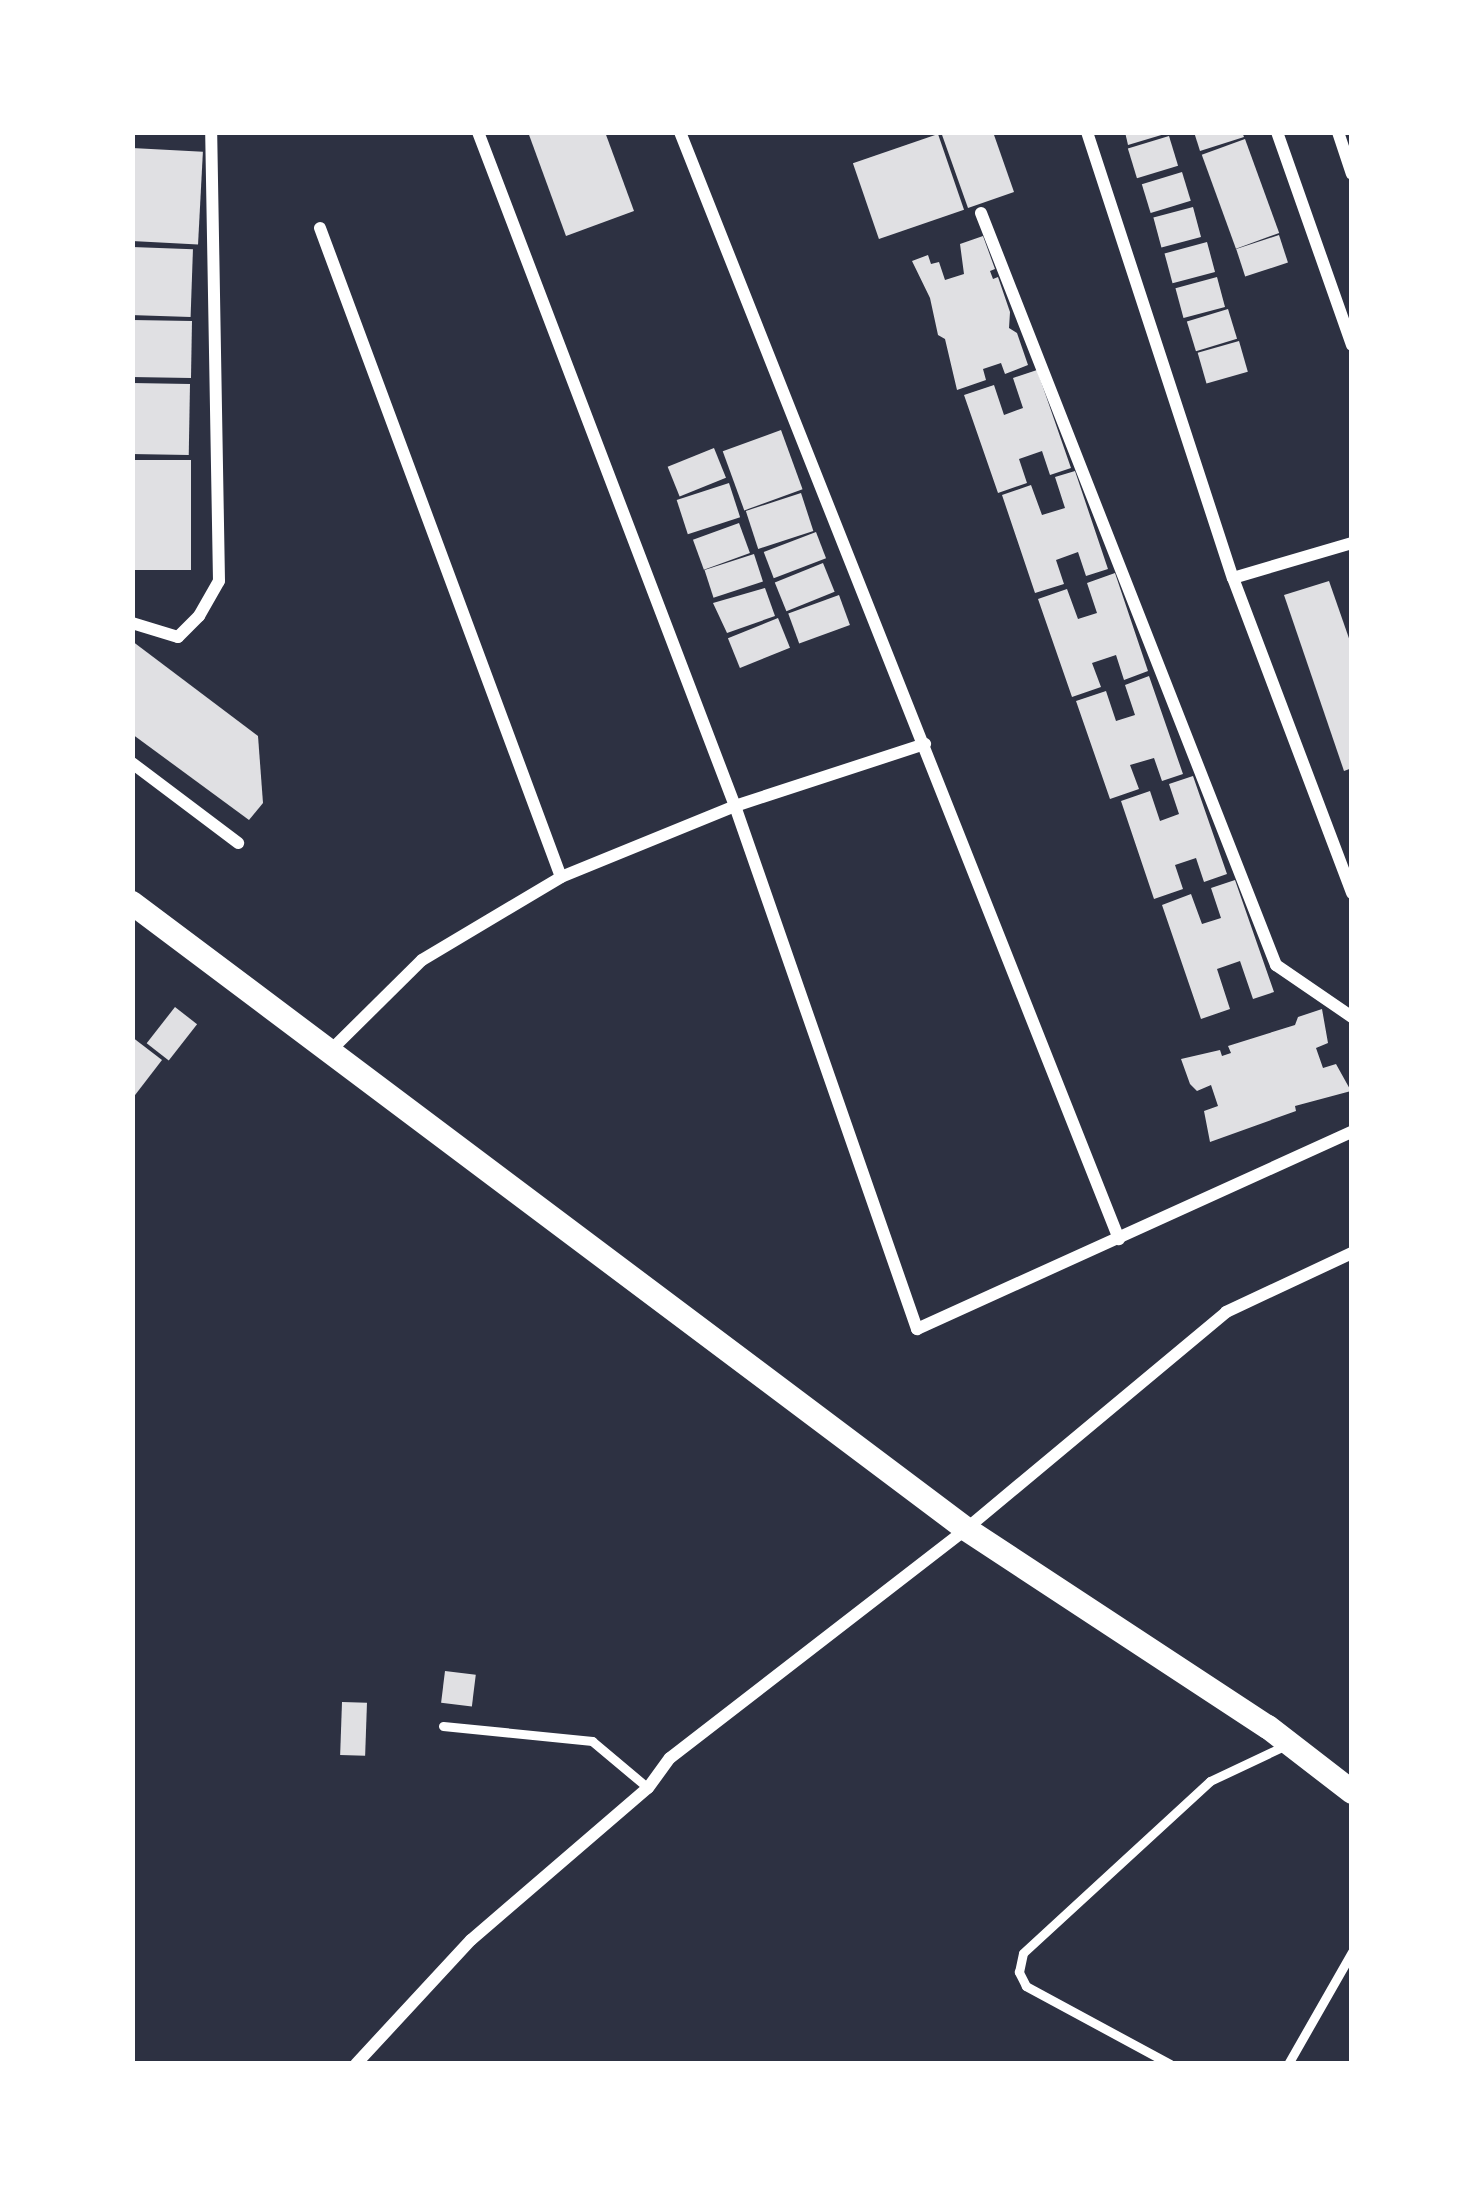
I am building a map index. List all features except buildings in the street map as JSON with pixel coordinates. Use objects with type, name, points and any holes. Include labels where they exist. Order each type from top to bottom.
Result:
[{"type":"main road","points":[[132,903],[966,1528],[1289,1743],[1352,1792]]},
{"type":"street","points":[[132,623],[178,637],[200,616],[219,581],[212,132]]},
{"type":"street","points":[[478,132],[735,806],[917,1329],[1352,1132]]},
{"type":"street","points":[[680,132],[1119,1239]]},
{"type":"street","points":[[1087,132],[1233,578],[1352,892]]},
{"type":"street","points":[[1277,132],[1352,345]]},
{"type":"street","points":[[1338,132],[1352,174]]},
{"type":"street","points":[[981,213],[1276,965],[1352,1017]]},
{"type":"street","points":[[320,228],[561,877]]},
{"type":"street","points":[[1233,578],[1352,543]]},
{"type":"street","points":[[330,1051],[422,960],[561,877],[735,806],[925,744]]},
{"type":"street","points":[[132,763],[238,844]]},
{"type":"street","points":[[356,2064],[471,1940],[648,1788],[670,1758],[966,1528],[1226,1312],[1352,1253]]},
{"type":"lane","points":[[443,1726],[592,1741],[648,1788]]},
{"type":"lane","points":[[1169,2064],[1026,1986],[1019,1972],[1023,1953],[1210,1780],[1289,1743]]},
{"type":"lane","points":[[1288,2064],[1352,1952]]}]
